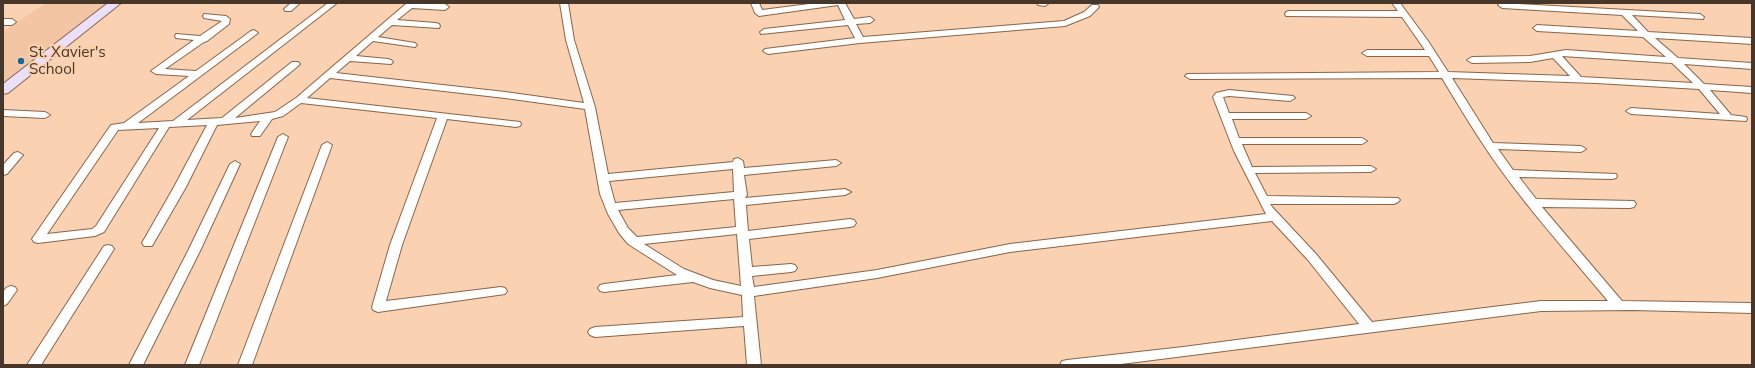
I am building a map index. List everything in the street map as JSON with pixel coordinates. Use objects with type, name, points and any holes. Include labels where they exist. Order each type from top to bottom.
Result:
[{"type":"main road","points":[[3,90],[115,3]]},
{"type":"street","points":[[288,9],[296,3]]},
{"type":"street","points":[[333,3],[171,123],[100,229],[95,232],[38,239],[115,127],[171,123],[220,121],[268,117],[279,114],[299,100],[411,4],[445,7]]},
{"type":"street","points":[[564,3],[570,40],[590,107],[606,194],[623,230],[632,241],[665,264],[710,284],[748,292],[877,274],[1010,248],[1274,217]]},
{"type":"street","points":[[755,3],[759,13],[800,5],[836,3]]},
{"type":"street","points":[[841,3],[860,40]]},
{"type":"street","points":[[1041,4],[1045,3]]},
{"type":"street","points":[[1396,3],[1432,53],[1490,146],[1533,203],[1619,305]]},
{"type":"street","points":[[1502,5],[1700,17]]},
{"type":"street","points":[[768,51],[860,40],[1065,23],[1087,14],[1095,7]]},
{"type":"street","points":[[1624,12],[1646,35],[1659,45],[1702,87],[1727,117]]},
{"type":"street","points":[[1289,14],[1404,14]]},
{"type":"street","points":[[198,74],[156,71],[204,39],[226,22],[226,19],[207,16]]},
{"type":"street","points":[[764,32],[870,20]]},
{"type":"street","points":[[390,22],[436,26]]},
{"type":"street","points":[[1537,28],[1752,42]]},
{"type":"street","points":[[126,126],[254,33]]},
{"type":"street","points":[[179,36],[204,39]]},
{"type":"street","points":[[371,38],[412,45]]},
{"type":"street","points":[[1367,53],[1432,53]]},
{"type":"street","points":[[1472,60],[1530,59],[1566,53],[1752,66]]},
{"type":"street","points":[[1555,54],[1579,80]]},
{"type":"street","points":[[348,58],[388,62]]},
{"type":"street","points":[[148,243],[220,121],[295,64]]},
{"type":"street","points":[[328,75],[505,95],[590,107]]},
{"type":"street","points":[[1190,76],[1446,75],[1579,80],[1752,90]]},
{"type":"street","points":[[1290,98],[1229,93],[1219,95],[1219,100],[1235,141],[1274,217],[1312,257],[1370,328]]},
{"type":"street","points":[[299,100],[516,124]]},
{"type":"street","points":[[1631,111],[1742,119]]},
{"type":"street","points":[[3,113],[45,115]]},
{"type":"street","points":[[443,116],[396,245],[378,307],[501,291]]},
{"type":"street","points":[[1226,116],[1306,116]]},
{"type":"street","points":[[256,134],[268,117]]},
{"type":"street","points":[[192,365],[283,137]]},
{"type":"street","points":[[1235,141],[1362,141]]},
{"type":"street","points":[[245,365],[327,145]]},
{"type":"street","points":[[1490,146],[1581,149]]},
{"type":"street","points":[[3,172],[7,164],[18,155]]},
{"type":"street","points":[[603,178],[739,166],[836,163]]},
{"type":"street","points":[[136,365],[194,251],[235,164]]},
{"type":"street","points":[[739,166],[740,198],[754,365]]},
{"type":"street","points":[[1249,170],[1371,169]]},
{"type":"street","points":[[1510,173],[1612,176]]},
{"type":"street","points":[[612,208],[740,198],[846,192]]},
{"type":"street","points":[[1264,200],[1394,200]]},
{"type":"street","points":[[1533,203],[1630,204]]},
{"type":"street","points":[[632,241],[850,223]]},
{"type":"street","points":[[34,365],[108,249]]},
{"type":"street","points":[[747,272],[791,268]]},
{"type":"street","points":[[604,288],[694,278]]},
{"type":"street","points":[[3,301],[11,290]]},
{"type":"street","points":[[1067,365],[1183,352],[1541,306],[1619,305],[1752,308]]},
{"type":"street","points":[[595,332],[750,321]]},
{"type":"shaded area","name":"St. Xavier's School","points":[[46,3],[115,3],[3,90],[3,32]]},
{"type":"place","name":"St. Xavier's School","points":[[21,61]]}]
